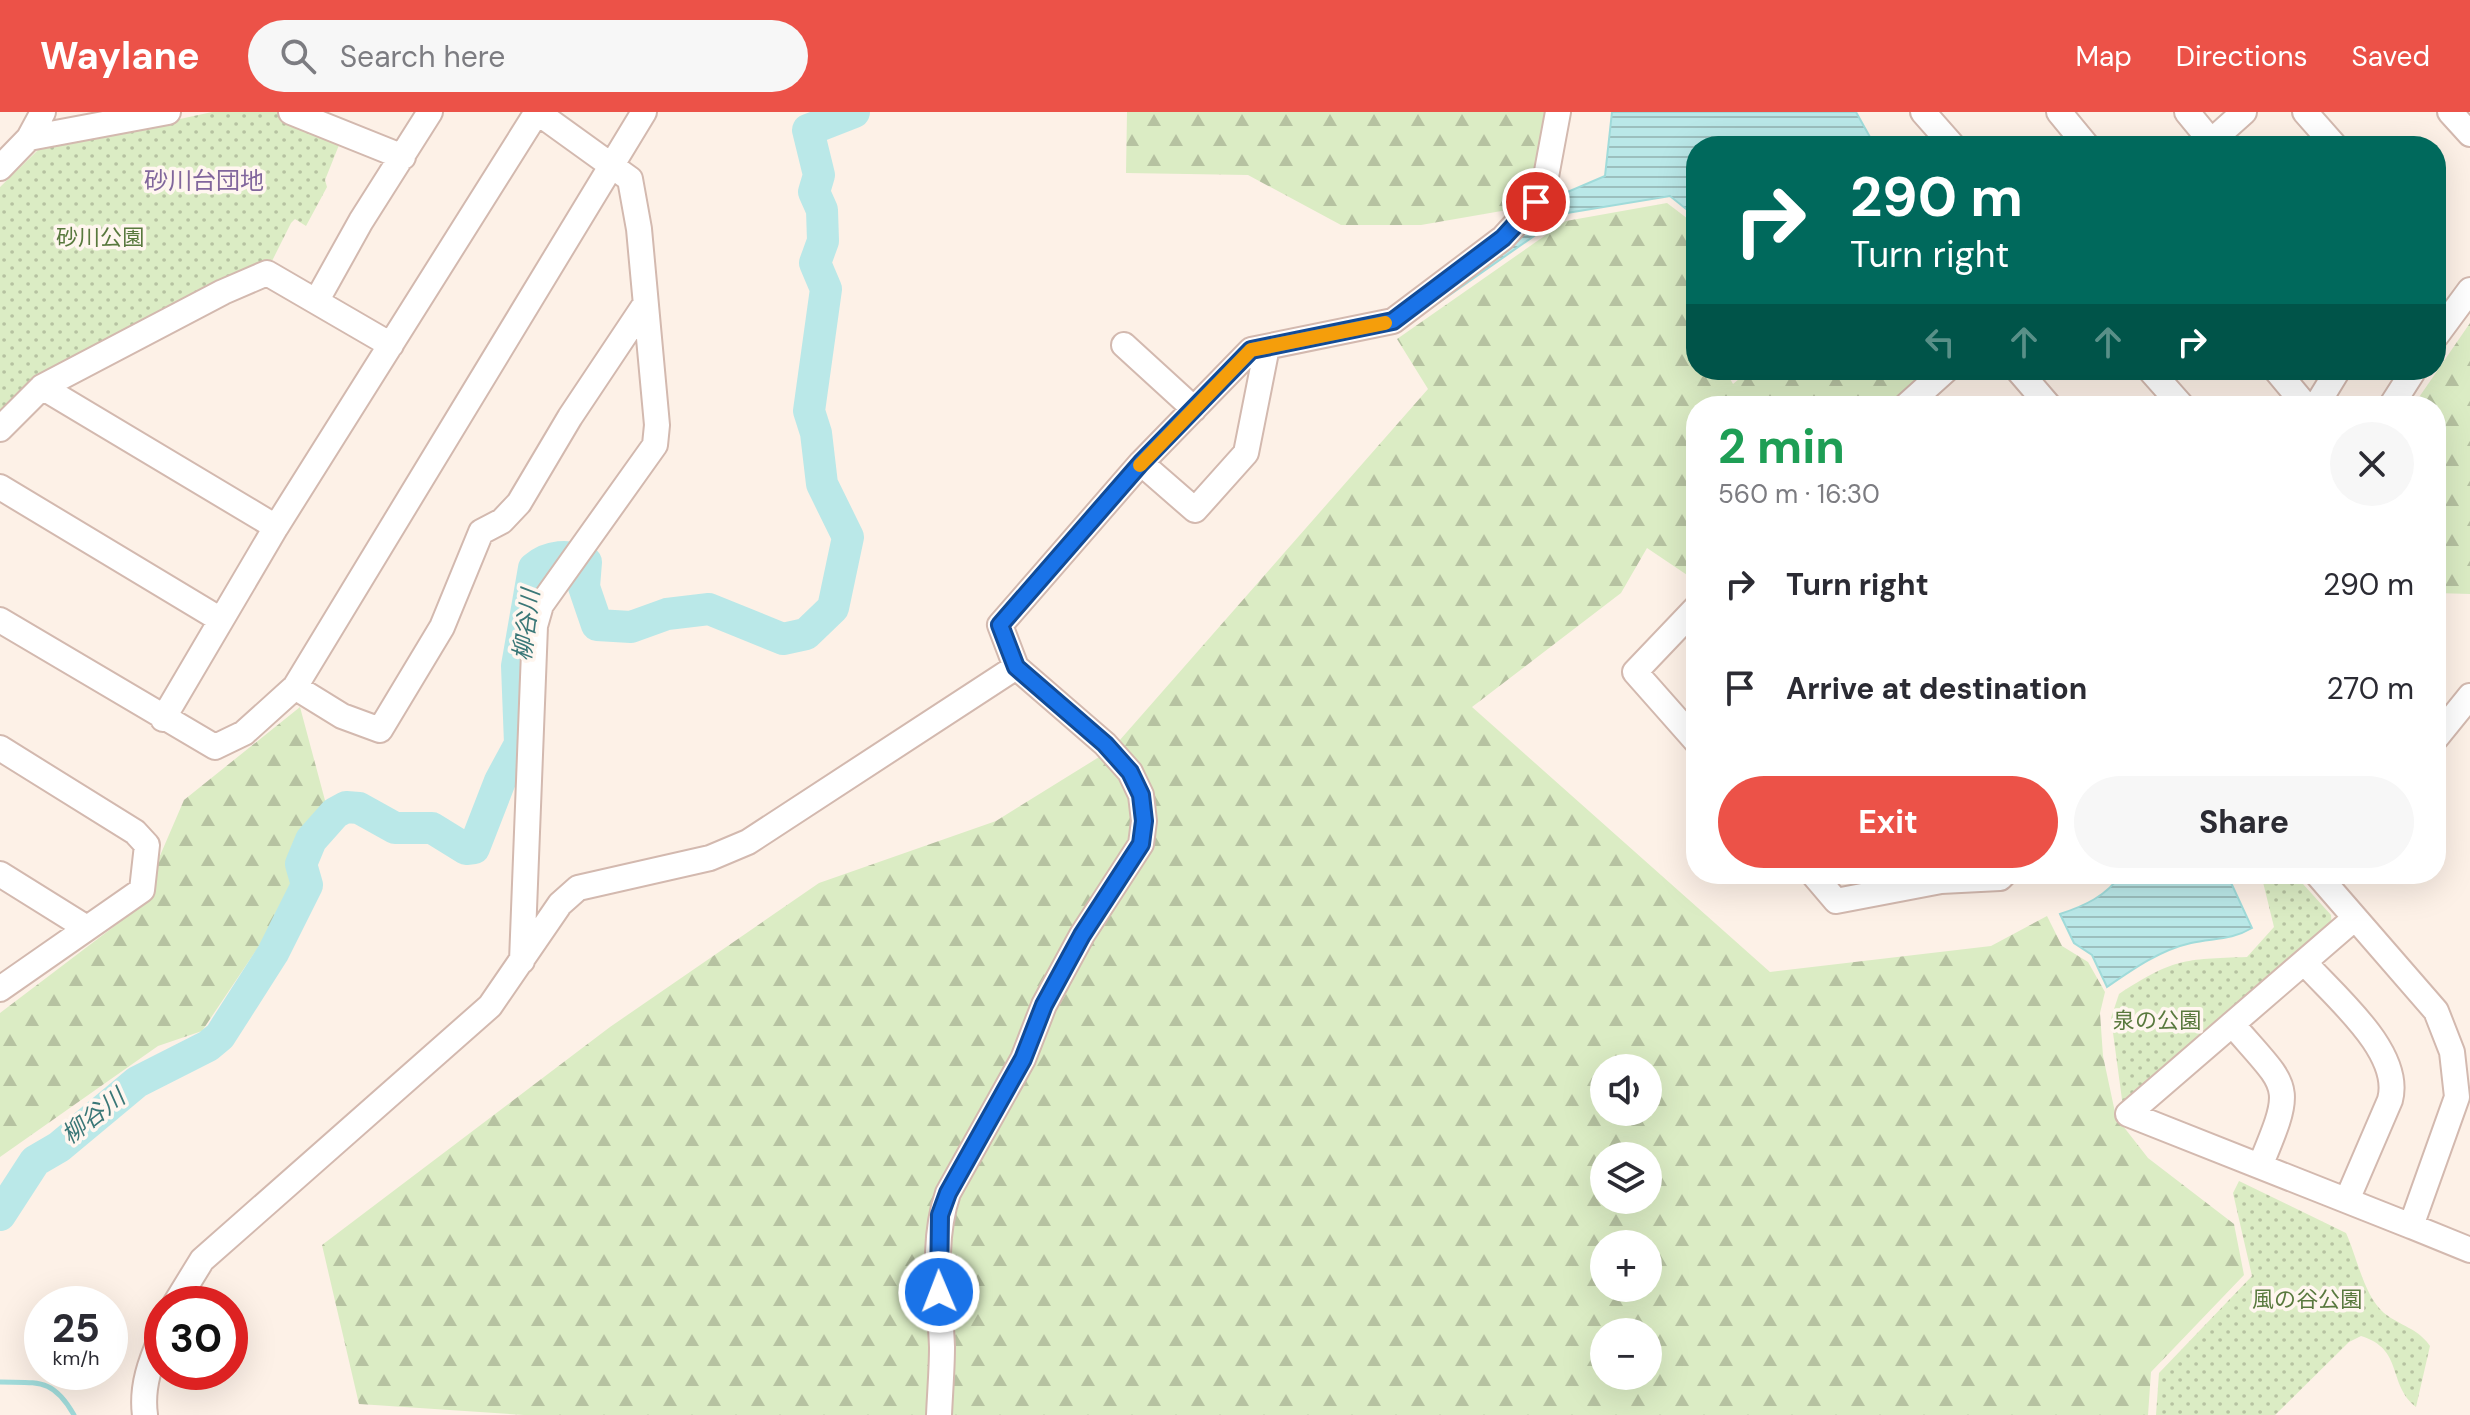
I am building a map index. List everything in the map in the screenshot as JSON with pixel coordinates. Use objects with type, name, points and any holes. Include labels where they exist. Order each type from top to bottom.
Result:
[{"type":"street","points":[[0,168],[29,138],[43,112]]},
{"type":"street","points":[[29,138],[168,112]]},
{"type":"street","points":[[291,112],[403,157]]},
{"type":"street","points":[[317,300],[430,112]]},
{"type":"street","points":[[163,719],[276,527],[537,112],[630,179],[639,229],[657,425],[655,445],[541,605],[535,626],[522,961]]},
{"type":"street","points":[[0,620],[215,747],[244,733],[295,687],[644,112]]},
{"type":"street","points":[[939,1415],[942,1350],[937,1263],[940,1215],[948,1193],[1023,1059],[1044,1005],[1082,935],[1141,844],[1144,821],[1141,795],[1130,772],[1105,744],[1016,667],[1000,625],[1141,463],[1251,350],[1393,321],[1503,238],[1536,202],[1545,182],[1558,112]]},
{"type":"street","points":[[1923,112],[1944,136]]},
{"type":"street","points":[[2059,112],[2079,136]]},
{"type":"street","points":[[2187,112],[2204,136]]},
{"type":"street","points":[[2220,136],[2244,112]]},
{"type":"street","points":[[2305,112],[2326,136]]},
{"type":"street","points":[[2450,112],[2470,134]]},
{"type":"street","points":[[0,429],[42,387],[223,292],[267,273],[391,345]]},
{"type":"street","points":[[2446,322],[2470,290]]},
{"type":"street","points":[[295,687],[342,716],[380,730],[442,627],[481,532],[502,521],[519,503],[644,306]]},
{"type":"street","points":[[1124,345],[1194,409]]},
{"type":"street","points":[[1141,463],[1195,510],[1246,453],[1267,347]]},
{"type":"street","points":[[1921,396],[1936,380]]},
{"type":"street","points":[[2027,380],[2040,396]]},
{"type":"street","points":[[2159,380],[2173,396]]},
{"type":"street","points":[[2284,380],[2298,396]]},
{"type":"street","points":[[42,387],[276,527]]},
{"type":"street","points":[[0,487],[221,620]]},
{"type":"street","points":[[1686,618],[1635,672],[1686,730]]},
{"type":"street","points":[[186,1286],[202,1260],[490,1006],[560,904],[578,888],[710,858],[748,842],[1016,667]]},
{"type":"street","points":[[2446,726],[2470,696]]},
{"type":"street","points":[[0,748],[135,832],[147,845],[142,890],[0,989]]},
{"type":"street","points":[[0,874],[85,927]]},
{"type":"street","points":[[1822,884],[1836,901],[1911,884]]},
{"type":"street","points":[[2326,884],[2436,1011],[2452,1052],[2457,1097],[2411,1226],[2385,1236]]},
{"type":"street","points":[[2355,918],[2128,1114],[2470,1250]]},
{"type":"street","points":[[2304,962],[2381,1049],[2392,1078],[2390,1100],[2347,1200]]},
{"type":"street","points":[[2232,1024],[2279,1079],[2283,1094],[2282,1110],[2260,1166]]},
{"type":"street","points":[[145,1390],[145,1415]]},
{"type":"green space","name":"砂川公園","points":[[212,112],[279,112],[341,140],[325,180],[327,187],[306,226],[295,219],[291,223],[271,263],[0,417],[0,187],[38,150]]},
{"type":"green space","points":[[1127,112],[1550,112],[1549,150],[1513,209],[1421,225],[1341,225],[1248,175],[1126,173]]},
{"type":"green space","points":[[1667,203],[1686,217],[1686,380],[1731,380],[1733,384],[1738,380],[1916,380],[1900,396],[1686,396],[1686,574],[1647,548],[1621,593],[1472,707],[1770,972],[1991,946],[2047,916],[2062,946],[2088,962],[2105,992],[2100,1013],[2103,1056],[2116,1117],[2148,1158],[2234,1224],[2244,1275],[2151,1372],[2148,1415],[524,1415],[359,1404],[322,1245],[610,1027],[819,883],[996,821],[1112,749],[1428,389],[1397,339],[1566,221]]},
{"type":"green space","points":[[2470,323],[2470,594],[2446,593],[2446,396],[2420,396],[2431,380],[2446,380],[2446,358]]},
{"type":"green space","points":[[300,707],[334,834],[202,1031],[158,1046],[0,1157],[0,1013],[137,909],[184,800]]},
{"type":"green space","name":"泉の公園","points":[[2263,884],[2303,884],[2331,915],[2332,929],[2123,1107],[2111,1018],[2119,994],[2166,967],[2179,963],[2247,957],[2274,927]]},
{"type":"green space","name":"風の谷公園","points":[[2239,1181],[2346,1233],[2366,1287],[2377,1306],[2420,1335],[2430,1346],[2416,1407],[2401,1388],[2384,1349],[2361,1336],[2349,1342],[2275,1415],[2156,1415],[2159,1373],[2252,1276],[2233,1193]]},
{"type":"water","points":[[1612,112],[1856,112],[1869,136],[1686,136],[1686,209],[1670,196],[1567,213],[1415,319],[1410,312],[1538,220],[1551,199],[1605,176]]},
{"type":"water","points":[[2113,884],[2232,884],[2252,928],[2230,937],[2168,950],[2107,987],[2092,955],[2074,943],[2060,914],[2094,899]]},
{"type":"waterway","name":"柳谷川","points":[[0,1215],[35,1161],[59,1147],[137,1082],[208,1046],[220,1036],[273,953],[307,885],[301,864],[311,840],[335,813],[346,807],[359,808],[395,828],[432,828],[466,849],[474,848],[500,781],[520,744],[517,666],[534,568],[546,560],[559,557],[586,562],[584,587],[597,625],[631,627],[667,614],[709,609],[783,639],[806,634],[833,608],[848,537],[822,484],[816,433],[809,411],[826,289],[815,263],[823,241],[822,210],[814,192],[819,175],[808,130],[854,112]]},
{"type":"waterway","points":[[0,1382],[44,1385],[59,1394],[74,1415]]},
{"type":"slow traffic","points":[[1140,465],[1251,350],[1385,323]]},
{"type":"district","name":"砂川台団地","points":[[204,180]]},
{"type":"route","points":[[939,1292],[940,1215],[948,1193],[1023,1059],[1044,1005],[1082,935],[1141,844],[1144,821],[1141,795],[1130,772],[1105,744],[1016,667],[1000,625],[1141,463],[1251,350],[1393,321],[1503,238],[1536,202]]}]
